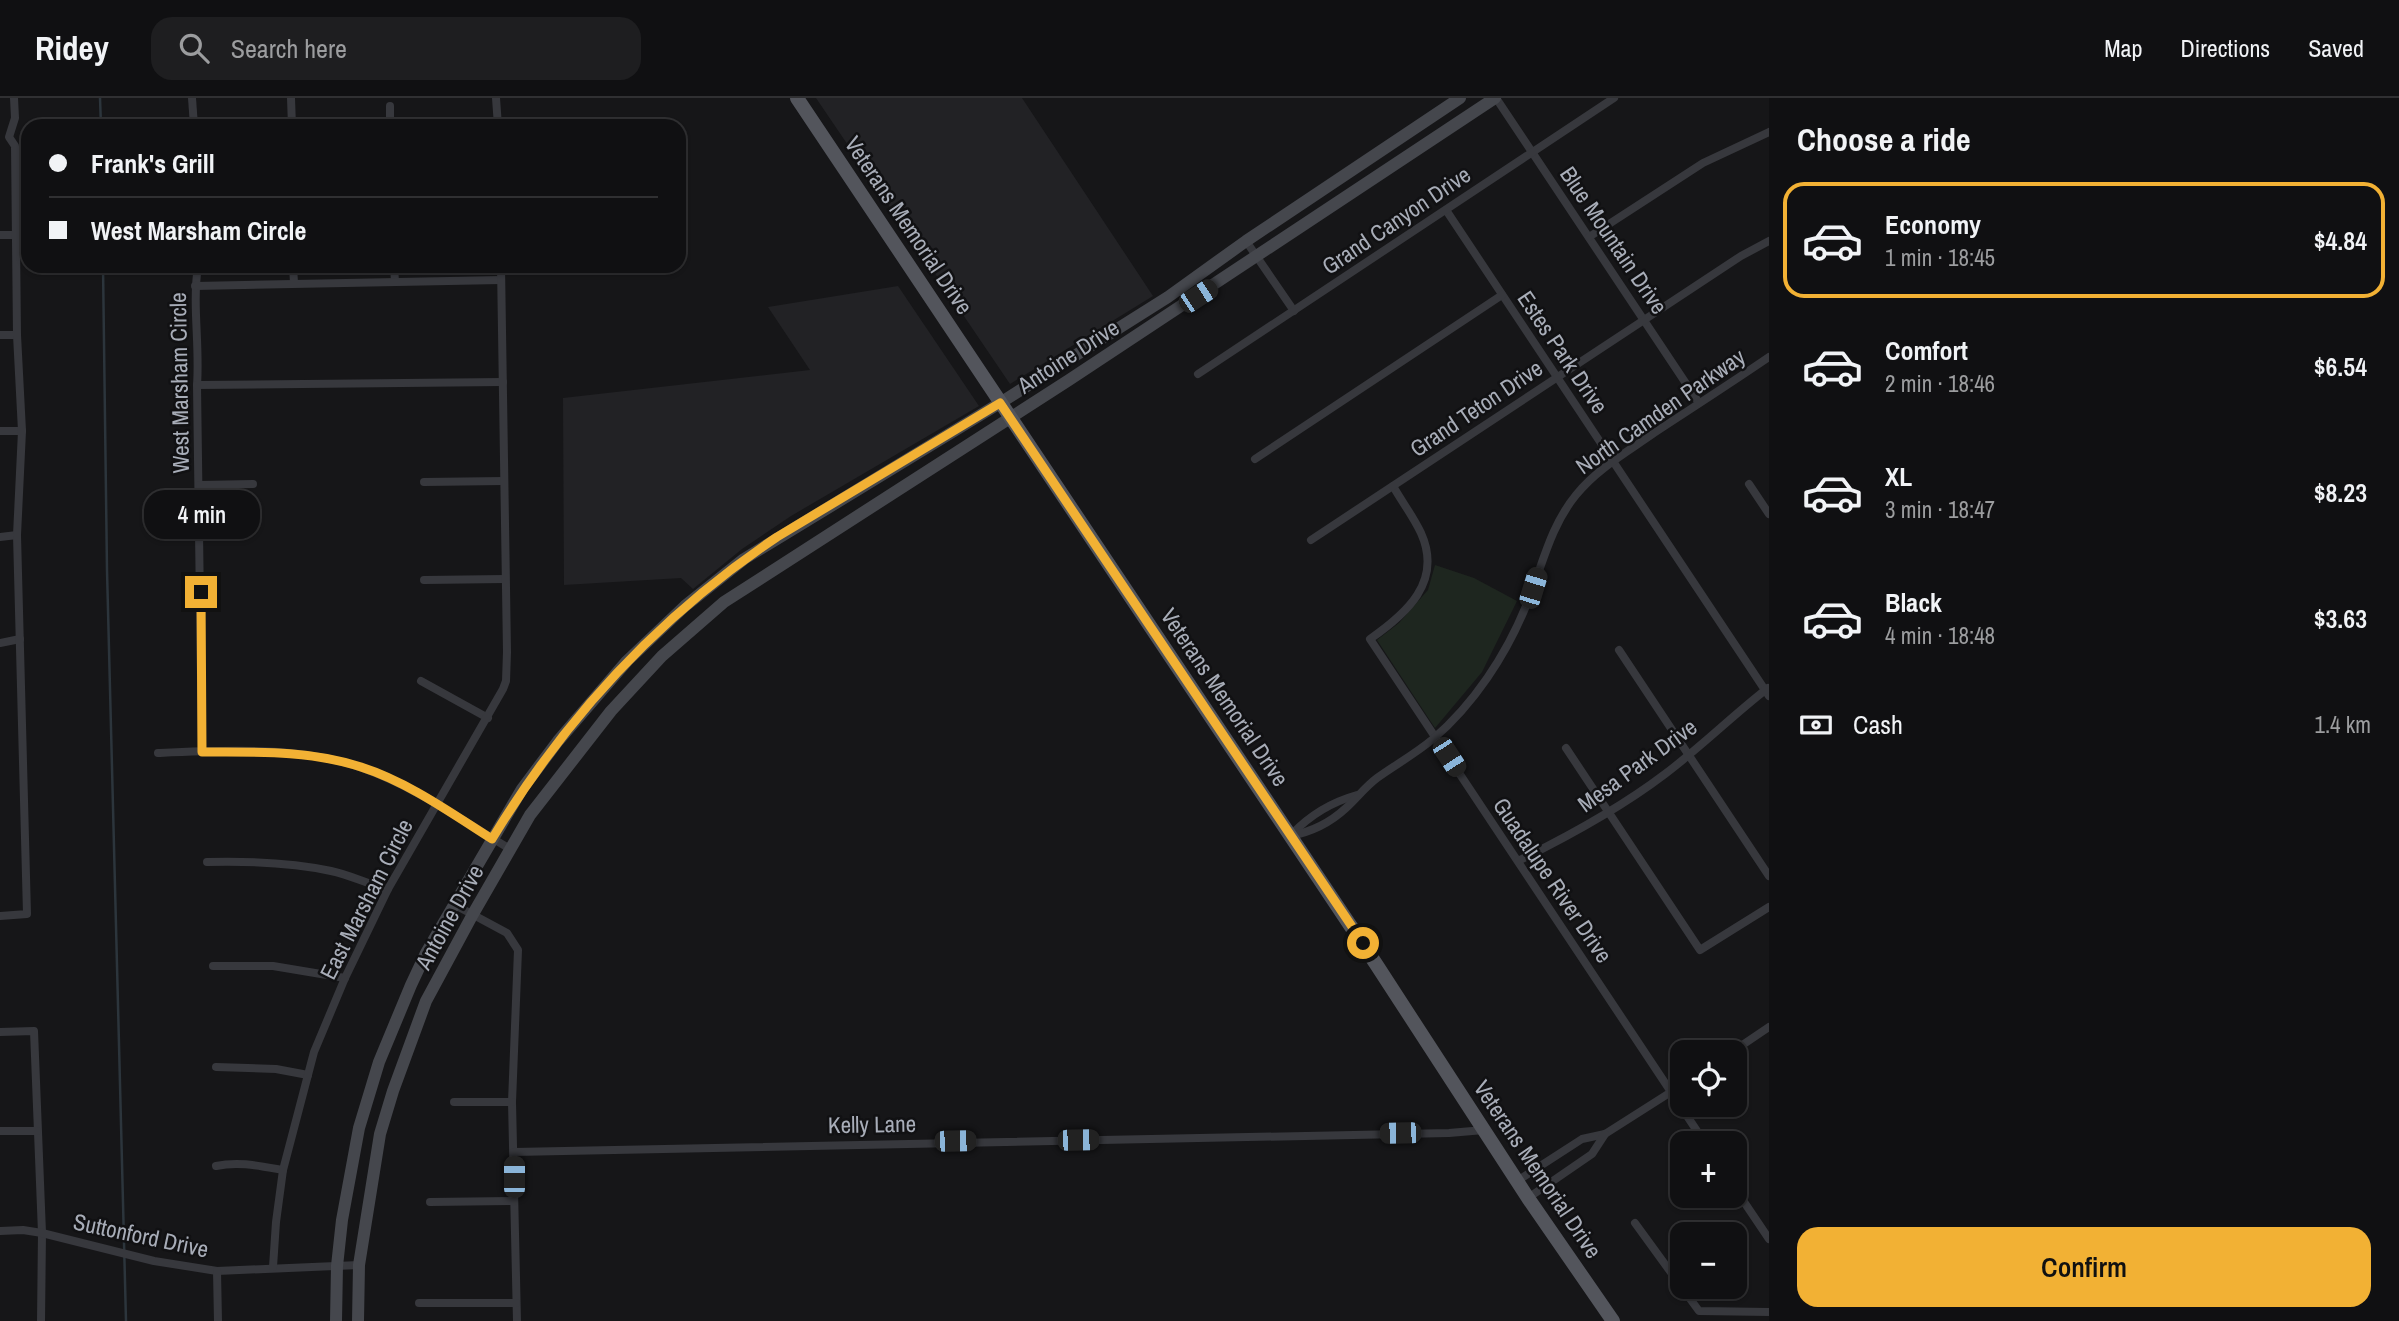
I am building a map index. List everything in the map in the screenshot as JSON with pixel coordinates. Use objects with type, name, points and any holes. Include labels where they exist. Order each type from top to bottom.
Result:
[{"type":"main road","name":"Veterans Memorial Drive","points":[[797,98],[1290,835],[1528,1198],[1613,1321]]},
{"type":"main road","name":"Antoine Drive","points":[[336,1321],[337,1266],[359,1128],[372,1083],[411,985],[426,953],[522,789],[558,741],[626,662],[685,606],[744,559],[1150,308],[1460,98]]},
{"type":"main road","name":"Antoine Drive","points":[[358,1321],[359,1265],[380,1134],[426,1001],[530,815],[599,724],[662,656],[724,602],[1159,321],[1496,98]]},
{"type":"main road","points":[[1150,308],[1159,321]]},
{"type":"main road","points":[[372,1083],[393,1091]]},
{"type":"street","points":[[0,916],[27,914],[17,535],[22,431],[15,146],[5,136],[15,118],[14,98]]},
{"type":"street","points":[[192,98],[194,119]]},
{"type":"street","points":[[291,98],[292,119]]},
{"type":"street","points":[[496,98],[498,119]]},
{"type":"street","name":"Blue Mountain Drive","points":[[1496,98],[1699,404]]},
{"type":"street","name":"Grand Canyon Drive","points":[[1198,374],[1614,98]]},
{"type":"street","points":[[390,106],[390,119]]},
{"type":"street","points":[[1589,237],[1703,163],[1769,132]]},
{"type":"street","name":"Estes Park Drive","points":[[1446,210],[1768,691]]},
{"type":"street","points":[[0,235],[16,235]]},
{"type":"street","points":[[1246,241],[1294,311]]},
{"type":"street","name":"Grand Teton Drive","points":[[1311,540],[1741,256],[1769,241]]},
{"type":"street","name":"West Marsham Circle","points":[[197,273],[195,286],[200,356],[197,385],[202,752]]},
{"type":"street","points":[[293,273],[294,283]]},
{"type":"street","points":[[394,273],[395,282]]},
{"type":"street","name":"East Marsham Circle","points":[[273,1267],[283,1170],[314,1052],[345,978],[388,889],[488,718],[506,681],[501,273]]},
{"type":"street","points":[[195,286],[501,281]]},
{"type":"street","points":[[1255,459],[1502,295]]},
{"type":"street","points":[[0,335],[18,335]]},
{"type":"street","name":"North Camden Parkway","points":[[1290,835],[1306,833],[1347,807],[1357,795],[1435,737],[1476,694],[1505,649],[1525,609],[1549,541],[1570,502],[1586,484],[1613,461],[1769,358]]},
{"type":"street","points":[[197,385],[503,382]]},
{"type":"street","points":[[0,431],[22,431]]},
{"type":"street","points":[[424,482],[505,481]]},
{"type":"street","points":[[200,485],[253,484]]},
{"type":"street","points":[[1749,484],[1769,514]]},
{"type":"street","name":"Guadalupe River Drive","points":[[1393,486],[1421,533],[1426,564],[1422,587],[1409,609],[1370,639],[1670,1090]]},
{"type":"street","points":[[0,537],[17,535]]},
{"type":"street","points":[[424,580],[505,579]]},
{"type":"street","points":[[0,643],[20,639]]},
{"type":"street","points":[[1619,650],[1769,876]]},
{"type":"street","points":[[421,681],[488,718]]},
{"type":"street","name":"Mesa Park Drive","points":[[1518,862],[1608,813],[1637,794],[1768,691]]},
{"type":"street","points":[[1566,748],[1700,950],[1769,907]]},
{"type":"street","points":[[158,753],[299,754],[341,762],[383,776],[437,804],[510,849]]},
{"type":"street","name":"North Camden Parkway","points":[[1290,835],[1318,812],[1339,800],[1357,795]]},
{"type":"street","points":[[207,862],[247,861],[305,866],[388,889]]},
{"type":"street","points":[[455,905],[508,933],[518,950],[512,1102],[517,1321]]},
{"type":"street","points":[[213,966],[272,966],[345,978]]},
{"type":"street","points":[[1747,1042],[1769,1027]]},
{"type":"street","points":[[0,1032],[34,1031],[42,1233],[41,1321]]},
{"type":"street","points":[[216,1067],[276,1069],[307,1075]]},
{"type":"street","points":[[1517,1181],[1582,1139],[1605,1134],[1670,1093]]},
{"type":"street","points":[[454,1102],[512,1102]]},
{"type":"street","points":[[0,1131],[37,1130]]},
{"type":"street","name":"Kelly Lane","points":[[514,1152],[1449,1133],[1484,1130]]},
{"type":"street","points":[[1528,1198],[1592,1154],[1605,1134]]},
{"type":"street","points":[[216,1166],[240,1163],[283,1170]]},
{"type":"street","points":[[430,1202],[514,1201]]},
{"type":"street","points":[[1747,1206],[1769,1239]]},
{"type":"street","points":[[1636,1223],[1699,1311],[1769,1312]]},
{"type":"street","name":"Suttonford Drive","points":[[0,1231],[42,1233],[154,1261],[217,1271],[359,1265]]},
{"type":"street","points":[[217,1271],[218,1321]]},
{"type":"street","points":[[419,1303],[516,1303]]},
{"type":"shaded area","points":[[816,98],[1022,98],[1153,296],[1010,384]]},
{"type":"shaded area","points":[[898,286],[979,406],[791,516],[742,549],[693,589],[681,578],[564,585],[563,398],[810,370],[768,307]]},
{"type":"shaded area","points":[[1435,565],[1474,578],[1517,601],[1482,672],[1435,728],[1377,640],[1399,623],[1428,590]]},
{"type":"waterway","points":[[100,98],[101,119]]},
{"type":"waterway","points":[[103,273],[107,570],[126,1321]]},
{"type":"route","points":[[201,592],[202,752],[299,754],[362,768],[437,804],[492,839],[522,789],[558,741],[626,662],[685,606],[744,559],[777,537],[1000,403],[1363,943]]}]
